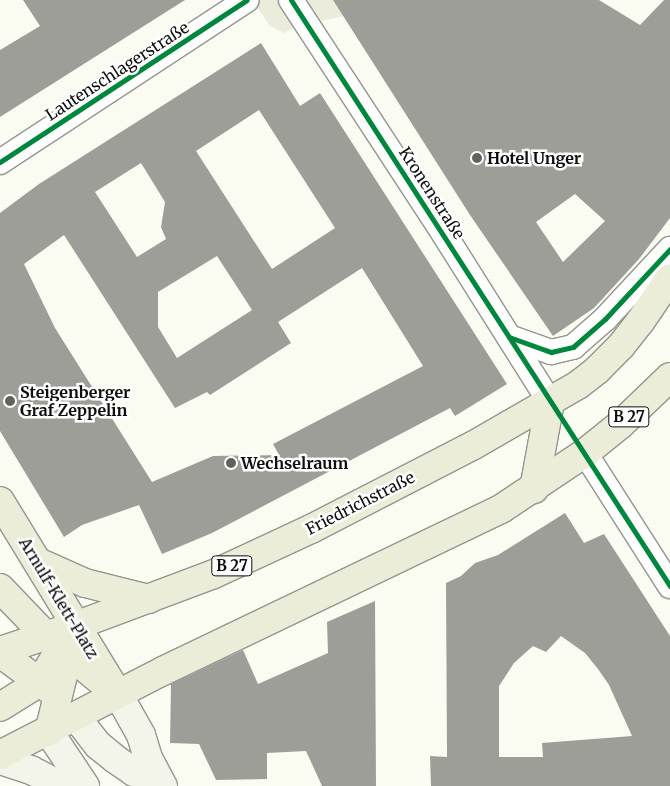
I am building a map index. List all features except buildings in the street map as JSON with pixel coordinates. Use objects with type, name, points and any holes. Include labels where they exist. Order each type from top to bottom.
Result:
[{"type":"main road","name":"Friedrichstraße","points":[[0,653],[62,641],[150,599],[214,574],[311,529],[550,402],[591,375],[622,346],[670,278]]},
{"type":"main road","name":"B 27","points":[[50,697],[118,694],[162,671],[501,509],[534,489],[585,453],[621,424],[670,377]]},
{"type":"main road","points":[[534,489],[550,402]]},
{"type":"main road","name":"Arnulf-Klett-Platz","points":[[0,505],[38,562],[62,641],[118,694]]},
{"type":"main road","points":[[38,562],[85,582],[150,599]]},
{"type":"main road","points":[[0,588],[62,641],[50,697],[48,732],[85,786]]},
{"type":"main road","points":[[0,653],[50,697],[114,759],[134,772],[161,783]]},
{"type":"main road","points":[[118,694],[141,735],[161,783]]},
{"type":"main road","points":[[0,707],[50,697]]},
{"type":"main road","points":[[0,755],[48,732]]},
{"type":"main road","points":[[0,760],[31,770],[61,786]]},
{"type":"street","name":"Lautenschlagerstraße","points":[[0,162],[247,0]]},
{"type":"street","name":"Kronenstraße","points":[[291,0],[550,402]]},
{"type":"street","points":[[508,337],[551,352],[573,347],[604,319],[670,248]]},
{"type":"street","points":[[585,453],[670,586]]},
{"type":"shaded area","points":[[252,0],[342,0],[345,16],[299,25],[284,33],[270,26]]},
{"type":"cycle path","points":[[0,162],[247,0]]},
{"type":"cycle path","points":[[291,0],[670,586]]},
{"type":"cycle path","points":[[509,337],[551,352],[573,347],[605,319],[670,249]]},
{"type":"place","name":"Hotel Unger","points":[[477,158]]},
{"type":"place","name":"Steigenberger Graf Zeppelin","points":[[10,401]]},
{"type":"place","name":"Wechselraum","points":[[231,463]]}]
